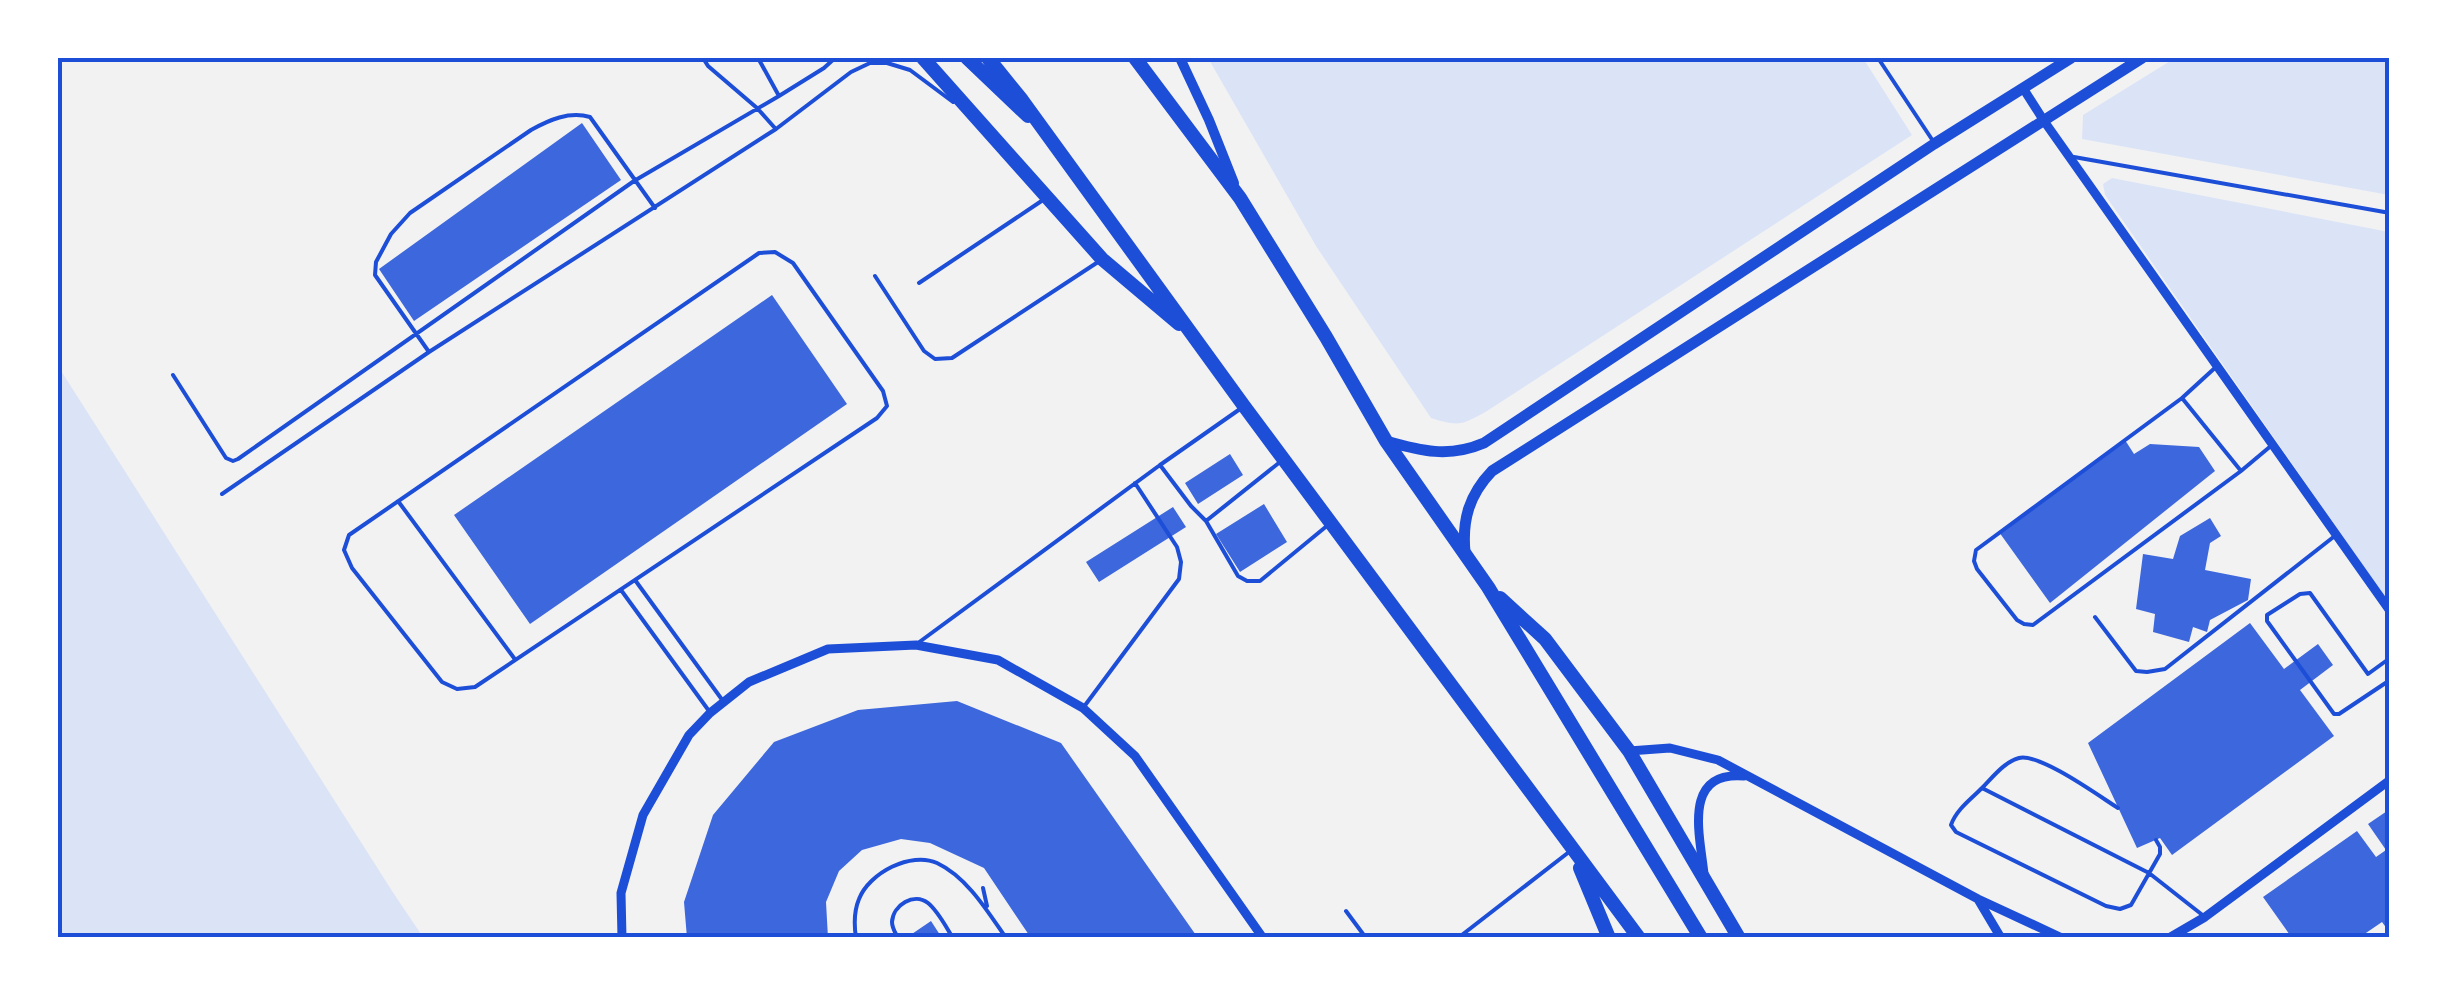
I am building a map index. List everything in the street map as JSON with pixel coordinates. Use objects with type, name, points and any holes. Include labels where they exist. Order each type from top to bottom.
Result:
[{"type":"highway","points":[[924,58],[1102,258],[1198,340]]},
{"type":"highway","points":[[967,58],[1042,128]]},
{"type":"highway","points":[[988,58],[1639,938]]},
{"type":"highway","points":[[1135,58],[1240,198],[1386,441],[1488,587],[1702,938]]},
{"type":"highway","points":[[1488,587],[1545,638],[1629,750],[1739,938]]},
{"type":"highway","points":[[1572,849],[1609,938]]},
{"type":"main road","points":[[1386,441],[1446,454],[1484,444],[1934,144],[2071,58]]},
{"type":"main road","points":[[1466,556],[1468,506],[1492,471],[2142,58]]},
{"type":"street","points":[[1180,58],[1240,198]]},
{"type":"street","points":[[2023,88],[2390,611]]},
{"type":"street","points":[[622,938],[620,893],[643,816],[689,735],[710,712],[750,682],[828,650],[916,645],[998,660],[1084,708],[1135,756],[1263,938]]},
{"type":"street","points":[[1629,750],[1670,748],[1718,760],[1978,898],[2062,938]]},
{"type":"street","points":[[1704,882],[1697,821],[1704,790],[1727,776],[1742,775],[1756,780]]},
{"type":"street","points":[[2170,938],[2205,917],[2390,780]]},
{"type":"street","points":[[1978,898],[2001,938]]},
{"type":"lane","points":[[703,58],[776,129]]},
{"type":"lane","points":[[758,58],[778,96]]},
{"type":"lane","points":[[173,375],[226,458],[238,459],[634,181],[836,58]]},
{"type":"lane","points":[[1878,58],[1934,144]]},
{"type":"lane","points":[[222,494],[430,352],[776,129],[851,72],[870,63],[910,70],[984,127]]},
{"type":"lane","points":[[430,352],[375,275],[376,262],[391,234],[410,212],[531,130],[551,120],[579,114],[590,117],[655,208]]},
{"type":"lane","points":[[2068,156],[2390,212]]},
{"type":"lane","points":[[918,283],[1047,198]]},
{"type":"lane","points":[[775,252],[793,263],[884,391],[886,406],[877,418],[636,580],[475,687],[457,689],[442,682],[352,568],[344,550],[348,536],[398,501],[760,253],[775,252]]},
{"type":"lane","points":[[875,276],[924,351],[934,359],[952,358],[1102,258]]},
{"type":"lane","points":[[2217,366],[2182,398],[1976,550],[1974,561],[1978,569],[2017,620],[2034,625],[2272,445]]},
{"type":"lane","points":[[2182,398],[2240,471]]},
{"type":"lane","points":[[916,645],[1244,406]]},
{"type":"lane","points":[[1206,521],[1285,458]]},
{"type":"lane","points":[[1160,465],[1206,521],[1238,576],[1247,581],[1260,581],[1331,522]]},
{"type":"lane","points":[[1084,708],[1179,579],[1177,547],[1135,483]]},
{"type":"lane","points":[[398,501],[516,660]]},
{"type":"lane","points":[[2095,616],[2136,670],[2166,670],[2336,535]]},
{"type":"lane","points":[[636,580],[722,701]]},
{"type":"lane","points":[[621,590],[710,712]]},
{"type":"lane","points":[[2390,658],[2368,674],[2310,593],[2300,594],[2266,615],[2334,714],[2340,714],[2390,680]]},
{"type":"lane","points":[[2118,808],[2044,763],[2017,758],[1953,817],[1951,825],[1956,832],[2106,906],[2120,909],[2131,905],[2160,854],[2156,840]]},
{"type":"lane","points":[[1982,788],[2149,873],[2205,917]]},
{"type":"lane","points":[[1458,938],[1572,849]]},
{"type":"lane","points":[[935,862],[941,856]]},
{"type":"lane","points":[[856,938],[854,924],[860,897],[878,874],[909,860],[935,862],[958,878],[1006,938]]},
{"type":"lane","points":[[983,888],[988,911]]},
{"type":"lane","points":[[898,938],[892,924],[896,909],[916,898],[928,902],[952,938]]},
{"type":"lane","points":[[1346,911],[1366,938]]},
{"type":"shaded area","points":[[1208,58],[1863,58],[1912,135],[1487,411],[1466,422],[1454,423],[1431,418],[1316,246]]},
{"type":"shaded area","points":[[2175,58],[2389,58],[2389,195],[2082,139],[2083,115]]},
{"type":"shaded area","points":[[2112,178],[2389,232],[2389,603],[2105,195],[2103,184]]},
{"type":"shaded area","points":[[58,366],[394,894],[423,937],[58,937]]},
{"type":"building","points":[[582,123],[621,180],[414,321],[379,269]]},
{"type":"building","points":[[772,295],[847,404],[530,624],[454,515]]},
{"type":"building","points":[[2125,440],[2134,454],[2150,444],[2199,447],[2215,471],[2050,603],[1999,532]]},
{"type":"building","points":[[1230,454],[1243,475],[1198,504],[1185,483]]},
{"type":"building","points":[[1264,504],[1287,542],[1240,572],[1216,534]]},
{"type":"building","points":[[1173,507],[1186,527],[1099,582],[1086,562]]},
{"type":"building","points":[[2210,518],[2221,536],[2210,543],[2205,570],[2251,579],[2248,600],[2210,620],[2207,632],[2193,627],[2189,642],[2153,632],[2155,614],[2136,609],[2143,554],[2173,559],[2180,536]]},
{"type":"building","points":[[2250,623],[2284,669],[2318,644],[2333,665],[2300,690],[2334,736],[2172,855],[2160,838],[2137,848],[2088,743]]},
{"type":"building","points":[[957,701],[1061,743],[1198,938],[1031,938],[984,868],[930,843],[901,839],[862,850],[839,871],[826,902],[828,938],[687,938],[684,902],[713,815],[774,742],[858,710]]},
{"type":"building","points":[[2390,809],[2390,933],[2382,922],[2364,938],[2292,938],[2263,897],[2357,831],[2376,857],[2386,850],[2368,824]]},
{"type":"building","points":[[931,921],[942,938],[906,938]]}]
